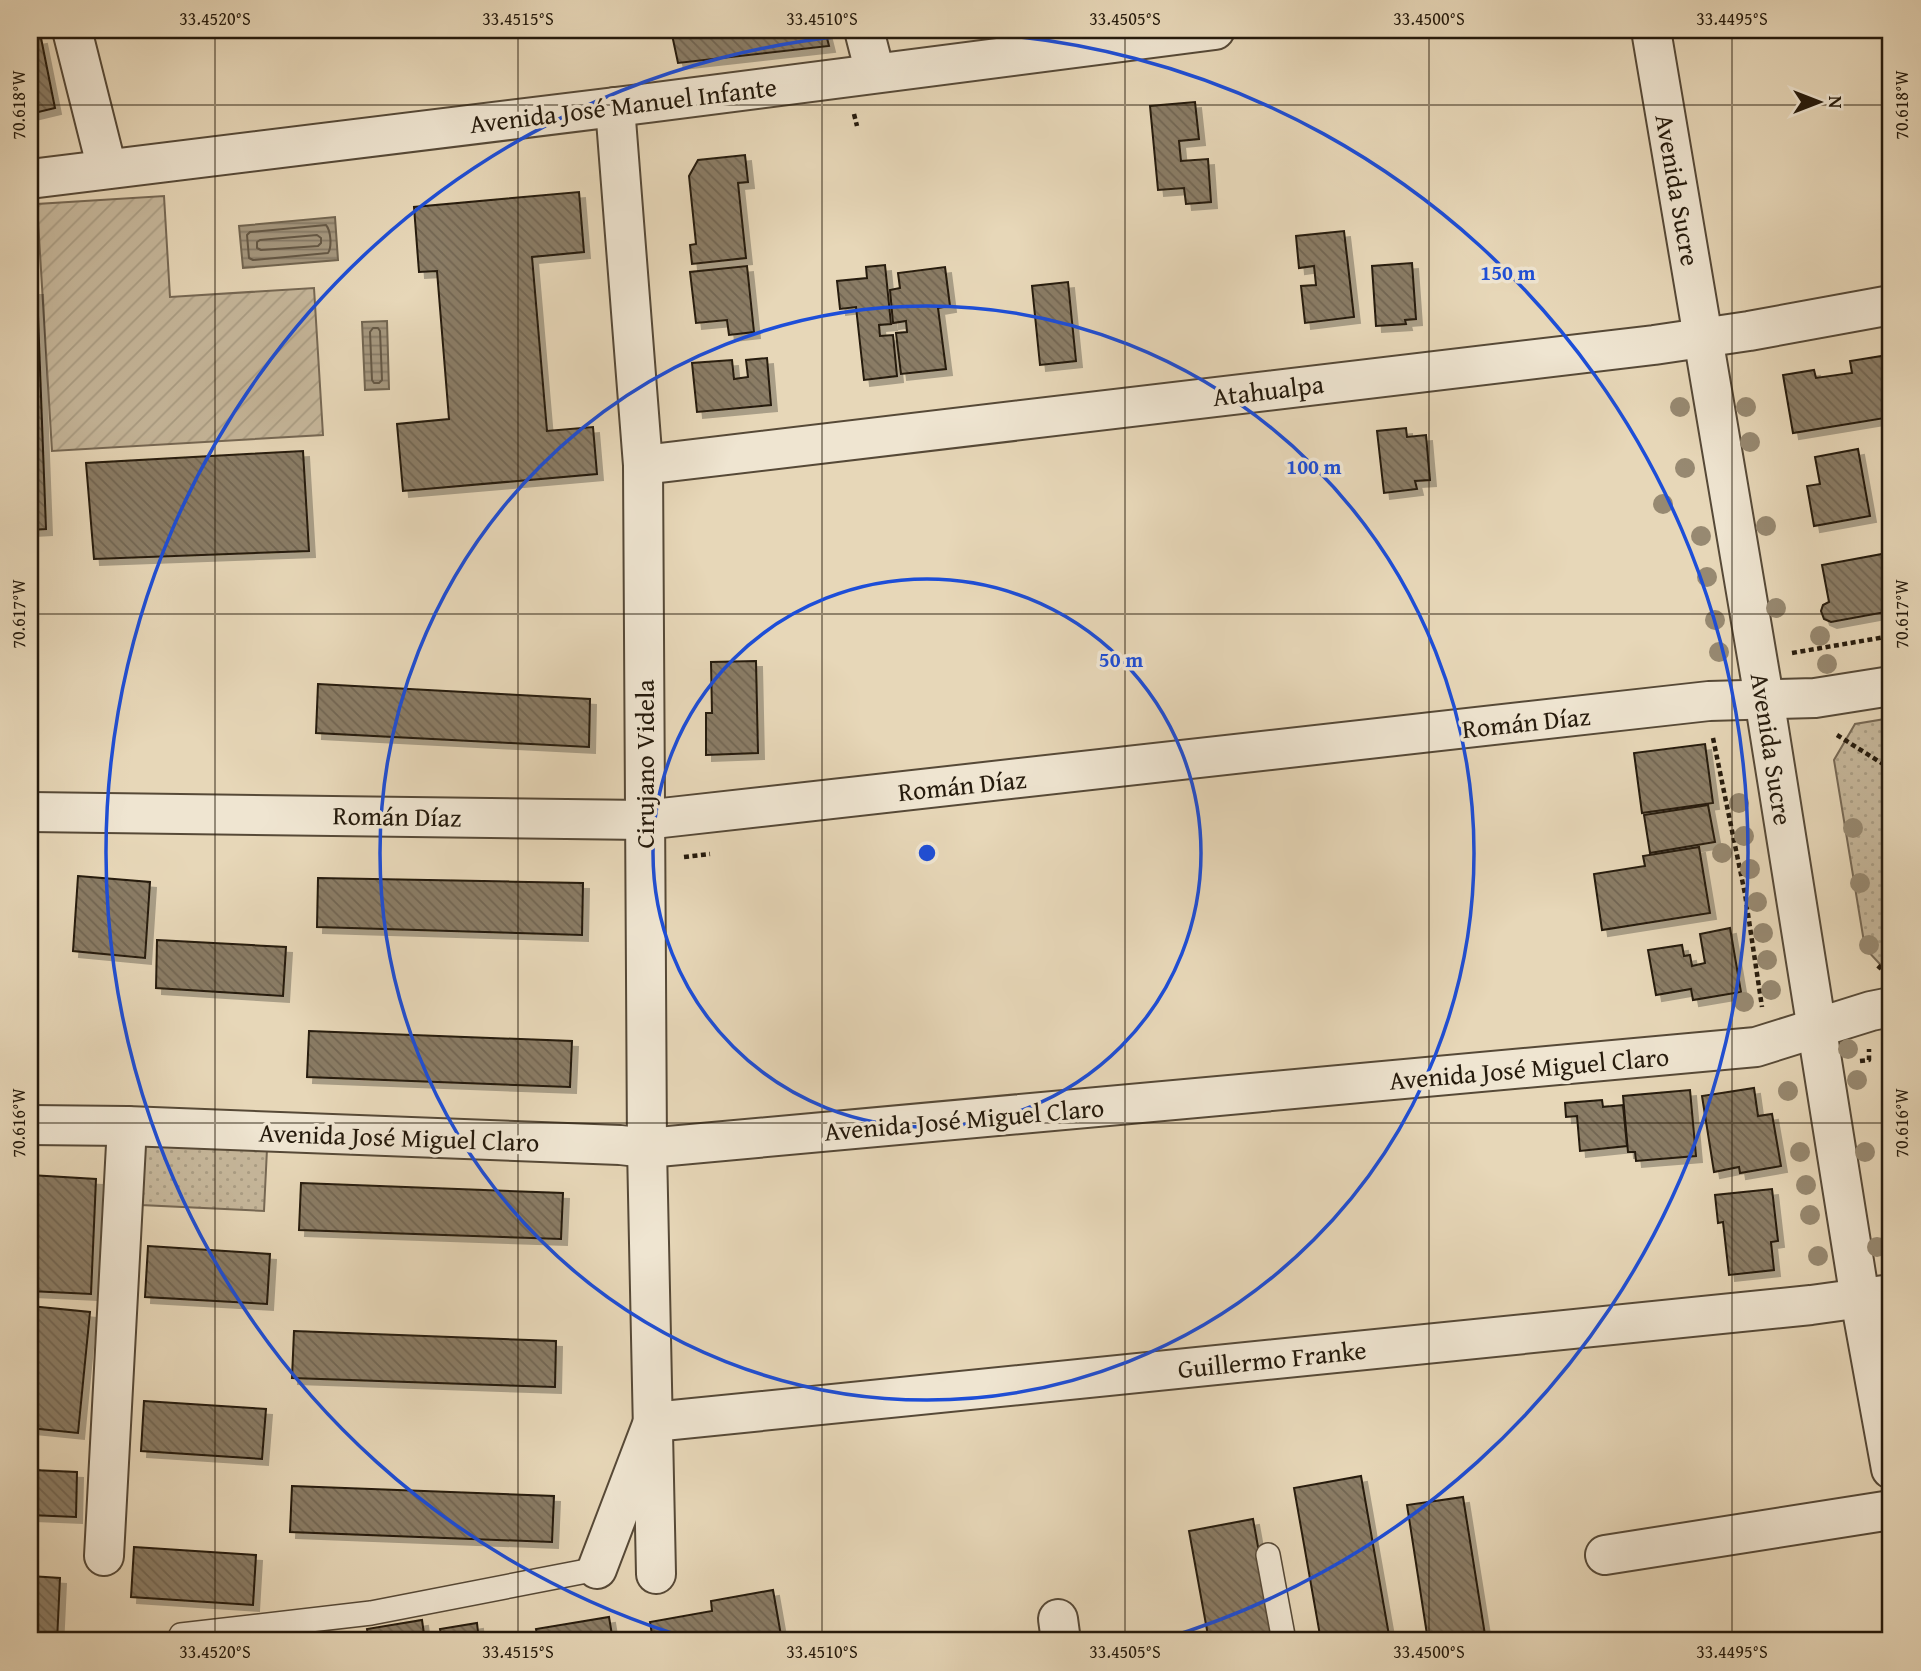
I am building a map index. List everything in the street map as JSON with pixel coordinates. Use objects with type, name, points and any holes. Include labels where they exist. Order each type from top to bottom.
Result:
[{"type":"street","points":[[72,30],[107,169]]},
{"type":"street","points":[[864,30],[875,73]]},
{"type":"street","name":"Avenida José Manuel Infante","points":[[30,179],[1215,30]]},
{"type":"street","name":"Avenida Sucre","points":[[1651,30],[1764,698],[1822,1069],[1876,1297],[1891,1469]]},
{"type":"street","name":"Cirujano Videla","points":[[615,107],[643,465],[647,1148],[656,1574]]},
{"type":"street","name":"Atahualpa","points":[[643,465],[1703,337],[1891,305]]},
{"type":"street","name":"Román Díaz","points":[[30,812],[644,820],[1695,703],[1764,698],[1815,698],[1891,686]]},
{"type":"street","name":"Avenida José Miguel Claro","points":[[30,1125],[127,1126],[620,1144],[647,1148],[1769,1045],[1817,1027],[1891,1007]]},
{"type":"street","points":[[104,1556],[127,1126]]},
{"type":"street","name":"Guillermo Franke","points":[[653,1422],[1876,1297]]},
{"type":"street","name":"Cirujano Videla","points":[[597,1569],[653,1422]]},
{"type":"street","points":[[1605,1555],[1891,1510]]},
{"type":"lane","points":[[1268,1555],[1284,1641]]},
{"type":"lane","points":[[181,1634],[371,1613],[597,1569]]},
{"type":"path","points":[[1757,658],[1891,636]]},
{"type":"path","points":[[1837,735],[1891,769]]},
{"type":"path","points":[[1714,738],[1745,894],[1769,1045]]},
{"type":"shaded area","points":[[164,196],[170,297],[314,288],[323,435],[52,451],[37,204]]},
{"type":"shaded area","points":[[1891,718],[1890,975],[1865,948],[1834,760],[1855,724]]},
{"type":"shaded area","points":[[144,1144],[267,1149],[264,1211],[141,1205]]},
{"type":"water","points":[[335,217],[338,260],[243,268],[239,226]]},
{"type":"water","points":[[387,321],[389,389],[365,390],[362,322]]},
{"type":"building","points":[[671,30],[825,30],[829,46],[678,63]]},
{"type":"building","points":[[41,38],[55,108],[30,114],[30,40]]},
{"type":"building","points":[[1195,102],[1199,139],[1179,141],[1181,161],[1208,159],[1211,202],[1186,204],[1184,188],[1158,190],[1150,106]]},
{"type":"building","points":[[745,155],[748,182],[738,183],[746,258],[692,264],[690,245],[696,244],[689,176],[698,160]]},
{"type":"building","points":[[579,192],[584,252],[532,257],[547,431],[593,427],[597,474],[403,491],[397,424],[449,419],[437,271],[419,272],[414,207]]},
{"type":"building","points":[[1344,231],[1354,317],[1305,323],[1301,286],[1316,285],[1314,266],[1299,268],[1296,236]]},
{"type":"building","points":[[1412,263],[1416,319],[1405,320],[1406,324],[1376,326],[1372,266]]},
{"type":"building","points":[[885,265],[891,324],[879,325],[880,336],[893,335],[897,376],[864,380],[856,307],[840,309],[837,281],[867,278],[866,267]]},
{"type":"building","points":[[747,266],[754,332],[729,335],[727,320],[696,323],[690,272]]},
{"type":"building","points":[[945,267],[950,306],[938,308],[946,369],[901,374],[896,333],[907,332],[906,321],[893,323],[890,290],[900,288],[898,273]]},
{"type":"building","points":[[1068,282],[1076,361],[1040,365],[1032,286]]},
{"type":"building","points":[[30,289],[37,289],[46,529],[30,530]]},
{"type":"building","points":[[1888,355],[1891,417],[1793,433],[1783,375],[1814,370],[1816,378],[1852,373],[1850,361]]},
{"type":"building","points":[[767,358],[771,405],[697,412],[692,363],[732,360],[734,379],[748,377],[746,360]]},
{"type":"building","points":[[1406,428],[1407,437],[1426,435],[1430,480],[1415,481],[1417,489],[1384,493],[1377,431]]},
{"type":"building","points":[[1858,449],[1870,516],[1814,526],[1807,486],[1820,484],[1815,457]]},
{"type":"building","points":[[303,451],[309,551],[94,559],[86,463]]},
{"type":"building","points":[[1882,554],[1891,589],[1891,611],[1831,622],[1824,619],[1821,611],[1823,605],[1829,602],[1822,565]]},
{"type":"building","points":[[756,661],[758,753],[706,755],[706,713],[712,713],[711,662]]},
{"type":"building","points":[[318,684],[590,699],[589,747],[316,733]]},
{"type":"building","points":[[1705,744],[1713,803],[1642,813],[1634,753]]},
{"type":"building","points":[[1708,805],[1715,842],[1650,853],[1644,815]]},
{"type":"building","points":[[1699,847],[1710,913],[1602,930],[1594,874],[1645,866],[1643,856]]},
{"type":"building","points":[[78,876],[150,882],[145,958],[73,951]]},
{"type":"building","points":[[318,878],[583,883],[582,935],[317,927]]},
{"type":"building","points":[[1730,928],[1741,992],[1693,1000],[1691,989],[1656,995],[1648,950],[1682,945],[1684,956],[1690,955],[1692,966],[1705,963],[1700,934]]},
{"type":"building","points":[[157,940],[286,947],[283,996],[156,988]]},
{"type":"building","points":[[309,1031],[572,1041],[570,1087],[307,1077]]},
{"type":"building","points":[[1754,1088],[1758,1116],[1772,1114],[1781,1166],[1740,1173],[1739,1167],[1714,1172],[1702,1096]]},
{"type":"building","points":[[1690,1090],[1696,1156],[1636,1161],[1635,1152],[1628,1152],[1623,1096]]},
{"type":"building","points":[[1602,1100],[1603,1107],[1623,1105],[1627,1146],[1580,1151],[1577,1116],[1566,1117],[1565,1103]]},
{"type":"building","points":[[30,1175],[96,1179],[91,1294],[30,1291]]},
{"type":"building","points":[[301,1183],[563,1193],[561,1239],[299,1230]]},
{"type":"building","points":[[1772,1189],[1778,1241],[1771,1242],[1774,1270],[1729,1275],[1723,1222],[1718,1223],[1715,1195]]},
{"type":"building","points":[[148,1246],[270,1254],[267,1304],[145,1297]]},
{"type":"building","points":[[30,1306],[90,1312],[78,1433],[30,1428]]},
{"type":"building","points":[[294,1331],[556,1341],[555,1387],[292,1378]]},
{"type":"building","points":[[144,1401],[266,1409],[262,1459],[141,1451]]},
{"type":"building","points":[[30,1463],[34,1464],[33,1470],[77,1472],[76,1517],[30,1515]]},
{"type":"building","points":[[1361,1476],[1390,1641],[1321,1641],[1294,1488]]},
{"type":"building","points":[[292,1486],[554,1496],[552,1542],[290,1532]]},
{"type":"building","points":[[1463,1497],[1486,1641],[1428,1641],[1407,1505]]},
{"type":"building","points":[[1253,1519],[1275,1641],[1209,1641],[1189,1531]]},
{"type":"building","points":[[134,1547],[256,1555],[253,1605],[131,1597]]},
{"type":"building","points":[[30,1576],[60,1578],[57,1641],[30,1641]]},
{"type":"building","points":[[773,1590],[782,1641],[653,1641],[650,1622],[712,1611],[711,1601]]},
{"type":"building","points":[[609,1617],[613,1641],[538,1641],[536,1629]]},
{"type":"building","points":[[422,1620],[425,1641],[369,1641],[367,1629]]},
{"type":"building","points":[[477,1623],[479,1641],[442,1641],[440,1629]]}]
